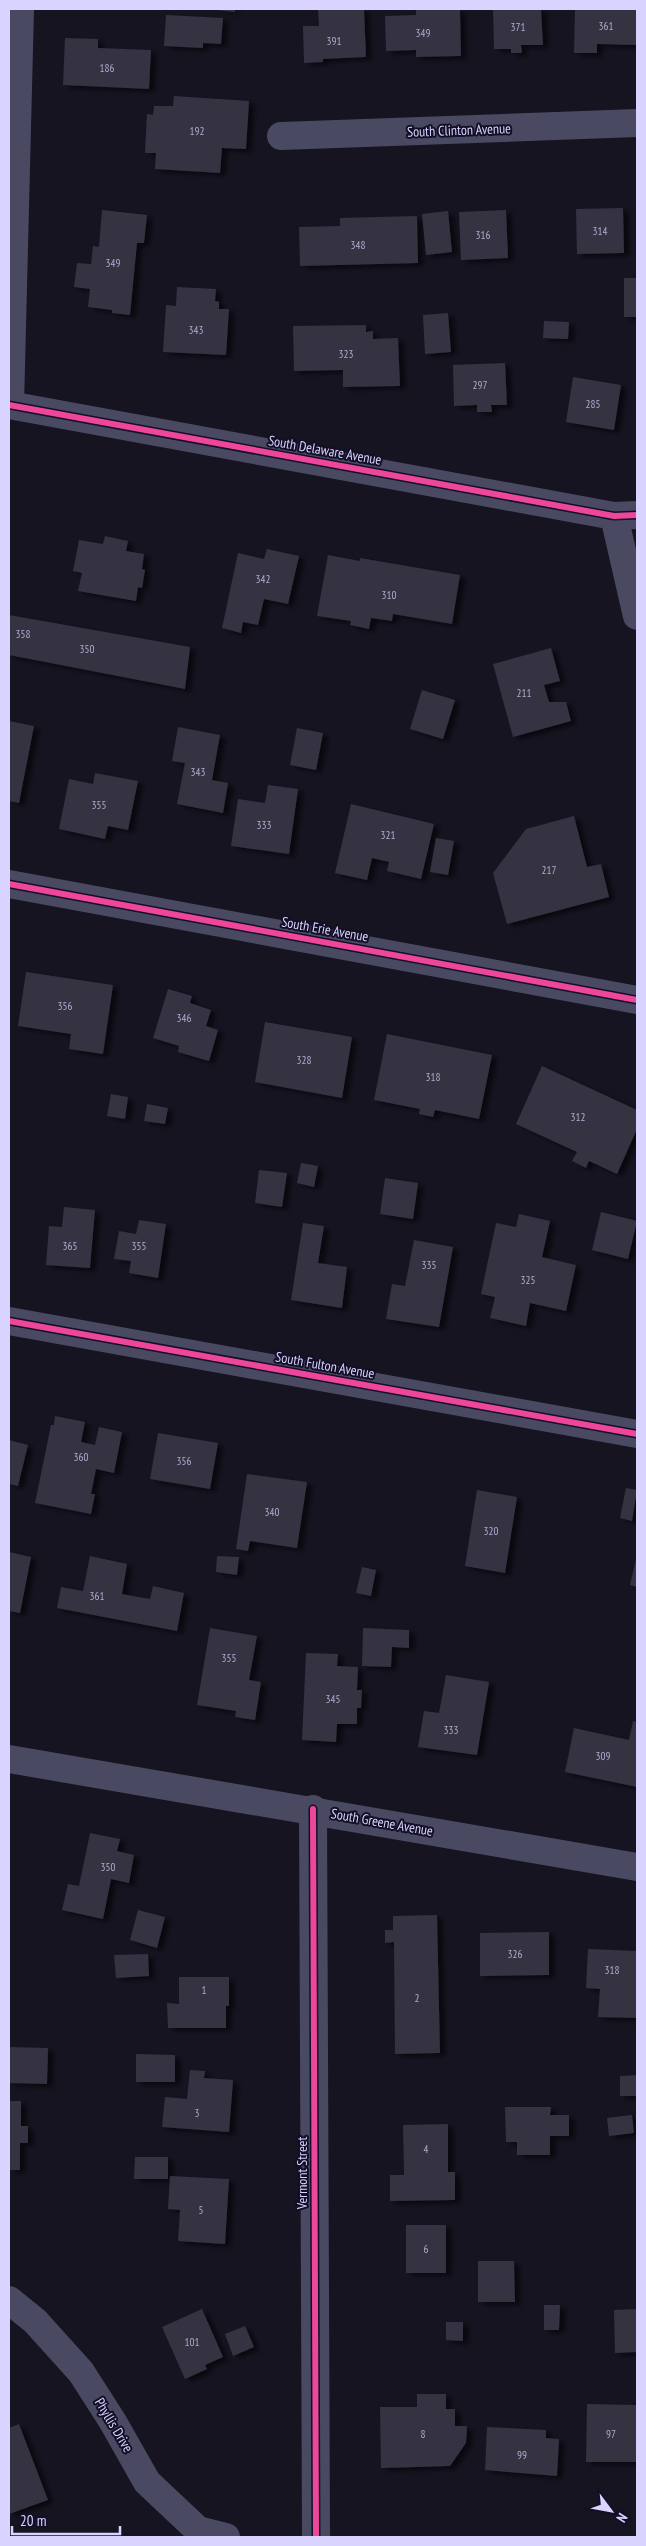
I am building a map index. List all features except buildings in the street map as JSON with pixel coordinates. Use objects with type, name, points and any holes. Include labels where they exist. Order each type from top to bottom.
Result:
[{"type":"street","points":[[10,405],[20,9]]},
{"type":"street","name":"South Clinton Avenue","points":[[280,136],[637,124]]},
{"type":"street","name":"South Delaware Avenue","points":[[10,405],[626,515]]},
{"type":"street","points":[[626,515],[637,616]]},
{"type":"street","name":"South Erie Avenue","points":[[9,884],[637,1000]]},
{"type":"street","name":"South Fulton Avenue","points":[[9,1321],[637,1434]]},
{"type":"street","name":"South Greene Avenue","points":[[9,1759],[637,1867]]},
{"type":"street","name":"Vermont Street","points":[[313,1810],[316,2537]]},
{"type":"street","name":"Phyllis Drive","points":[[9,2300],[35,2322],[80,2372],[113,2422],[147,2482],[198,2530],[226,2537]]},
{"type":"cycle path","points":[[9,405],[614,516],[637,515]]},
{"type":"cycle path","points":[[9,884],[637,1000]]},
{"type":"cycle path","points":[[9,1321],[637,1434]]},
{"type":"cycle path","points":[[313,1809],[316,2537]]}]
